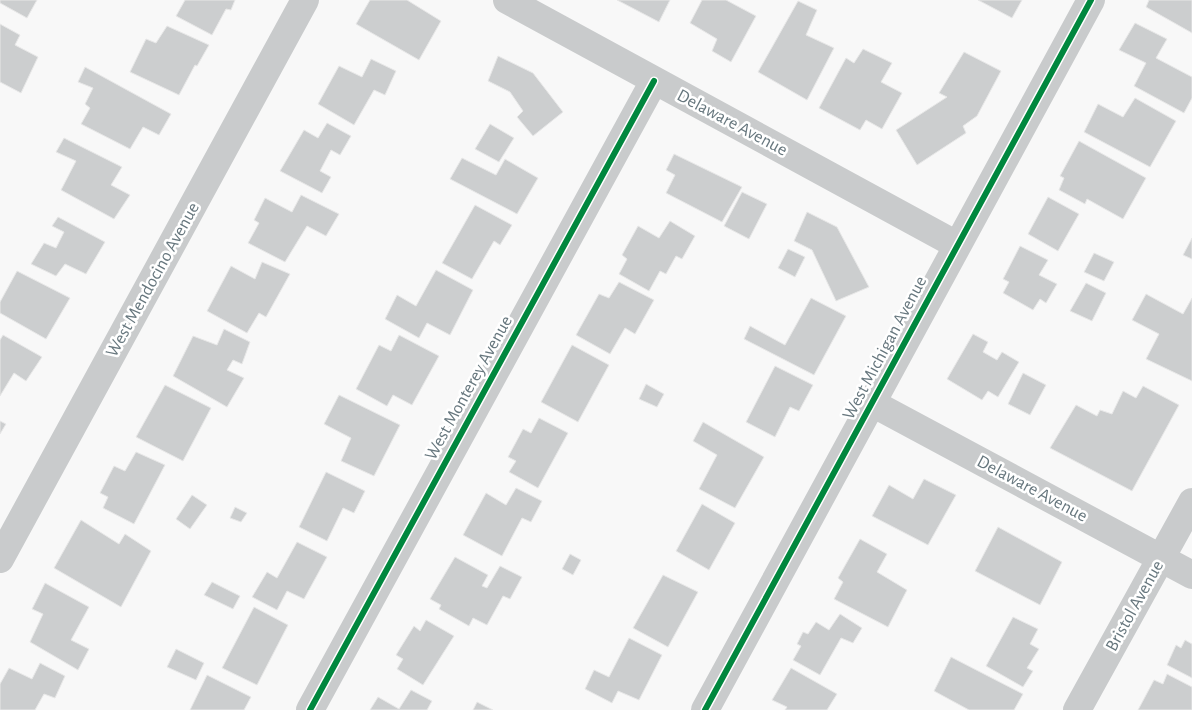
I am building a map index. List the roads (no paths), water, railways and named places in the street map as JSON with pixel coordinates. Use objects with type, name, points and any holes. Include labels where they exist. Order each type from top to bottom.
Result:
[{"type":"street","name":"West Mendocino Avenue","points":[[0,559],[305,0]]},
{"type":"street","name":"Delaware Avenue","points":[[507,0],[957,245]]},
{"type":"street","name":"West Michigan Avenue","points":[[705,710],[1091,0]]},
{"type":"street","name":"West Monterey Avenue","points":[[310,710],[654,81]]},
{"type":"street","name":"Delaware Avenue","points":[[872,403],[1192,575]]},
{"type":"street","name":"Bristol Avenue","points":[[1077,710],[1192,502]]}]
